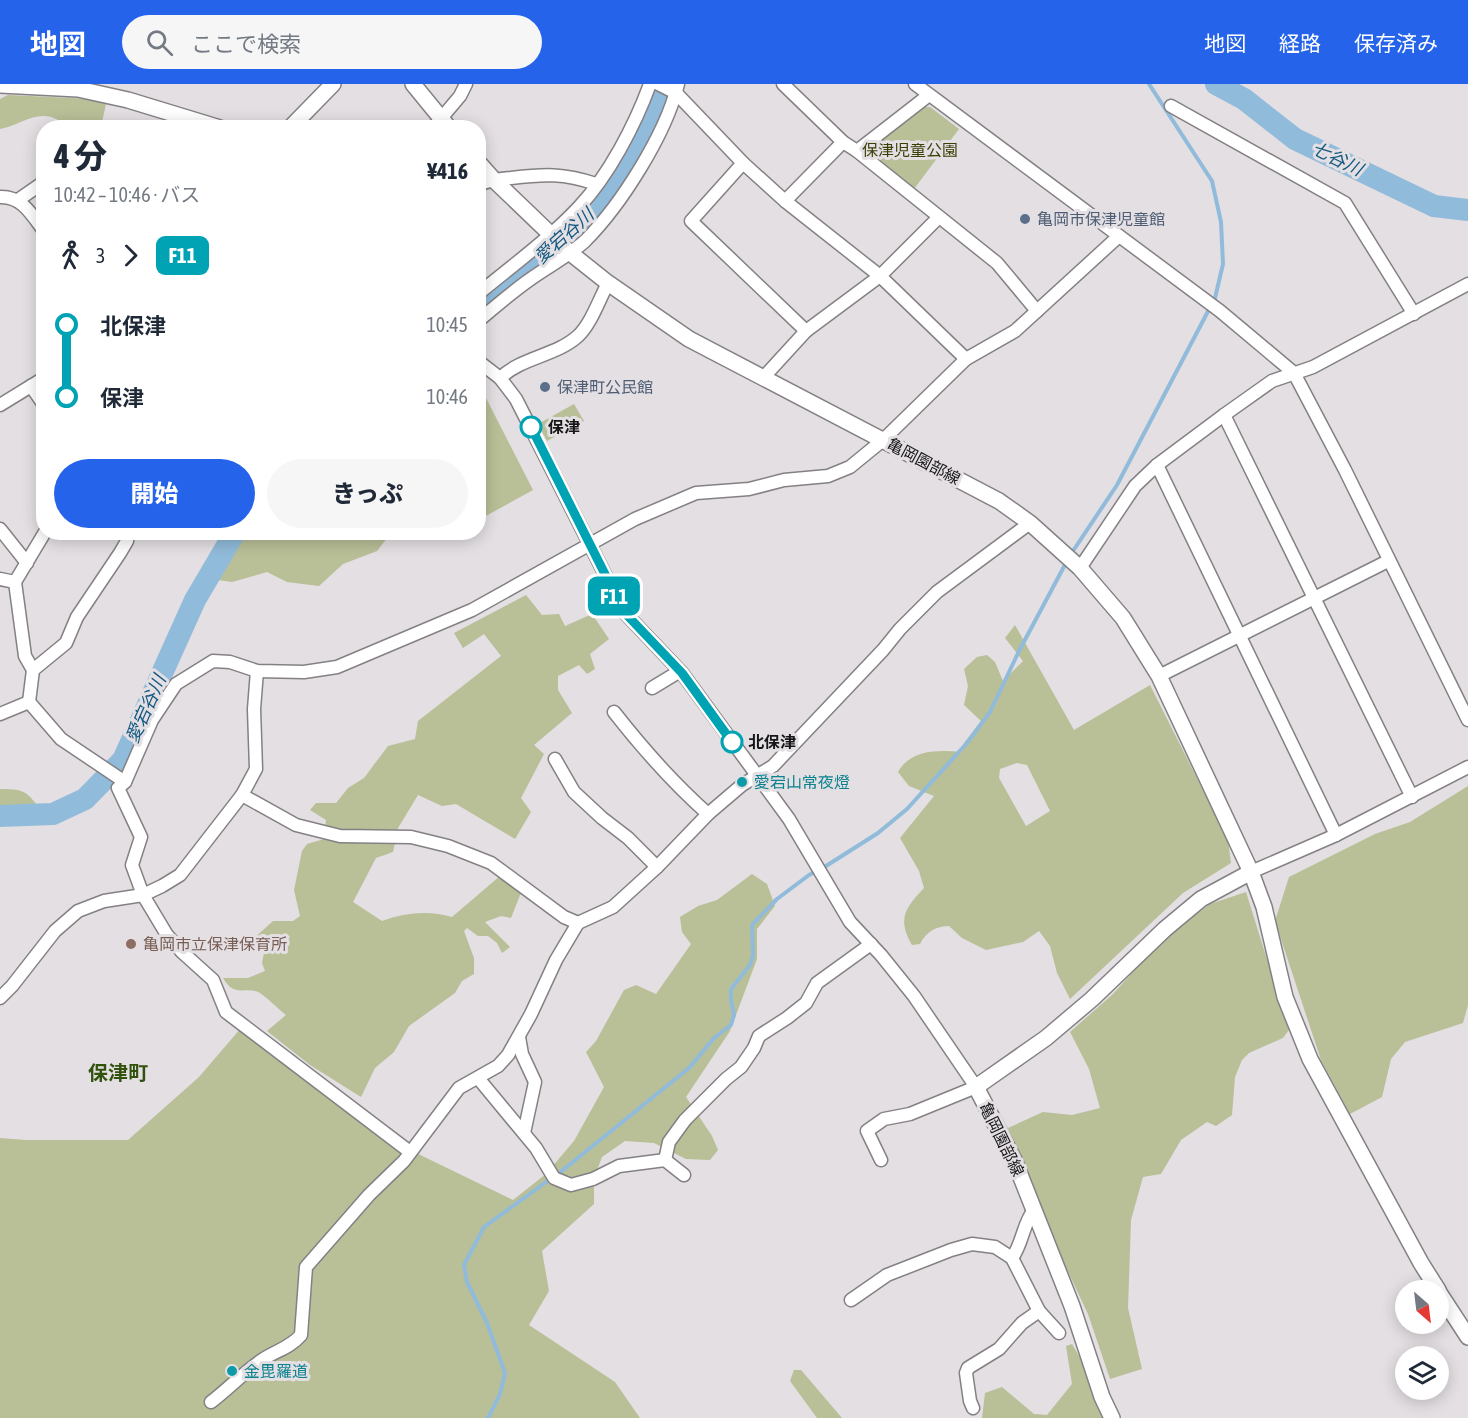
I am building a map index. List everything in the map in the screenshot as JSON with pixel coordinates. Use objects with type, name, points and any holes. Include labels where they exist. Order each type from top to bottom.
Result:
[{"type":"main road","points":[[413,84],[437,120]]},
{"type":"main road","points":[[0,85],[78,89],[128,100],[194,120]]},
{"type":"main road","points":[[297,120],[329,85]]},
{"type":"main road","name":"亀岡園部線","points":[[486,171],[568,251],[608,284],[688,339],[999,501],[1030,523],[1078,566],[1123,618],[1159,676],[1251,872],[1264,908],[1285,997],[1310,1059],[1432,1280]]},
{"type":"main road","name":"亀岡園部線","points":[[1112,1418],[1102,1397],[1072,1306],[1015,1162],[976,1087],[1046,1038],[1092,999],[1147,944],[1201,899],[1251,872]]},
{"type":"main road","name":"亀岡園部線","points":[[1449,1307],[1468,1337]]},
{"type":"street","points":[[443,120],[466,84]]},
{"type":"street","points":[[486,288],[552,236],[581,205],[639,115],[650,84]]},
{"type":"street","points":[[658,84],[676,89],[743,163],[784,201],[880,276],[966,358]]},
{"type":"street","points":[[783,84],[843,142],[997,263],[1037,311]]},
{"type":"street","points":[[915,84],[1220,311],[1294,372],[1346,470],[1388,561],[1468,720]]},
{"type":"street","points":[[486,314],[524,283],[584,241],[603,219],[638,172],[658,135],[676,89]]},
{"type":"street","points":[[857,151],[929,95]]},
{"type":"street","points":[[1171,106],[1345,203],[1414,314]]},
{"type":"street","points":[[784,201],[843,142]]},
{"type":"street","points":[[743,163],[691,221],[806,332]]},
{"type":"street","points":[[486,182],[558,174],[596,184]]},
{"type":"street","points":[[18,200],[36,188]]},
{"type":"street","points":[[0,197],[18,200],[36,220]]},
{"type":"street","points":[[763,378],[806,332],[880,276],[939,217]]},
{"type":"street","points":[[410,1152],[226,1012],[213,980],[167,935],[143,895],[132,865],[141,837],[118,788],[152,720],[176,684],[213,661],[230,662],[257,671],[304,672],[337,667],[472,610],[635,519],[696,493],[748,489],[783,480],[828,476],[850,467],[883,440],[966,358],[1015,331],[1119,236]]},
{"type":"street","points":[[500,378],[510,368],[561,347],[578,336],[590,319],[608,284]]},
{"type":"street","points":[[1078,566],[1135,486],[1156,465],[1224,415],[1272,381],[1313,367],[1468,284]]},
{"type":"street","points":[[486,367],[500,378],[516,399],[624,612],[680,670],[789,819],[850,922],[914,996],[976,1087],[910,1114],[884,1119],[867,1131],[881,1160]]},
{"type":"street","points":[[0,405],[36,383]]},
{"type":"street","points":[[31,386],[36,393]]},
{"type":"street","points":[[1224,415],[1412,797]]},
{"type":"street","points":[[1156,465],[1336,835]]},
{"type":"street","points":[[211,1402],[238,1377],[264,1358],[294,1343],[301,1335],[306,1267],[369,1195],[404,1161],[459,1088],[498,1066],[508,1055],[556,960],[578,923],[613,907],[657,867],[708,814],[742,785],[773,766],[937,592],[1030,523]]},
{"type":"street","points":[[0,529],[27,563]]},
{"type":"street","points":[[40,540],[15,582],[24,656],[33,670],[29,702],[61,739],[99,762],[121,780]]},
{"type":"street","points":[[33,670],[66,643],[77,617],[127,540]]},
{"type":"street","points":[[1159,676],[1388,561]]},
{"type":"street","points":[[0,579],[15,582]]},
{"type":"street","points":[[652,688],[680,670]]},
{"type":"street","points":[[0,998],[12,986],[54,930],[78,911],[104,901],[143,895],[180,875],[242,795],[256,769],[254,709],[257,671]]},
{"type":"street","points":[[0,714],[29,702]]},
{"type":"street","points":[[614,712],[643,749],[708,814]]},
{"type":"street","points":[[555,759],[574,792],[628,838],[657,867]]},
{"type":"street","points":[[1251,872],[1336,835],[1468,767]]},
{"type":"street","points":[[242,795],[296,825],[340,836],[411,837],[448,846],[491,863],[564,916],[578,923]]},
{"type":"street","points":[[665,1160],[669,1142],[685,1120],[741,1067],[759,1036],[806,1003],[817,983],[871,944]]},
{"type":"street","points":[[519,1037],[522,1053],[535,1082],[524,1133]]},
{"type":"street","points":[[478,1078],[524,1133],[554,1178],[571,1185],[593,1179],[619,1166],[665,1160],[684,1175]]},
{"type":"street","points":[[1012,1258],[1034,1210]]},
{"type":"street","points":[[851,1300],[887,1275],[951,1250],[972,1244],[995,1247],[1012,1258],[1039,1311],[1059,1333]]},
{"type":"street","points":[[973,1408],[966,1373],[968,1368],[999,1349],[1023,1323],[1039,1311]]},
{"type":"green space","points":[[8,95],[92,99],[106,104],[102,120],[59,120],[42,116],[0,129],[0,99]]},
{"type":"green space","name":"保津児童公園","points":[[922,107],[930,107],[959,129],[914,189],[871,156],[871,149]]},
{"type":"green space","points":[[486,398],[533,490],[486,516]]},
{"type":"green space","points":[[574,404],[584,421],[547,441],[538,424]]},
{"type":"green space","points":[[242,540],[386,540],[377,551],[343,564],[319,586],[287,582],[267,572],[232,582],[218,580]]},
{"type":"green space","points":[[526,595],[542,615],[559,614],[565,626],[592,614],[609,639],[590,654],[595,669],[587,674],[579,665],[558,676],[558,690],[572,713],[534,745],[544,754],[521,798],[531,812],[515,839],[456,804],[442,806],[418,795],[398,828],[393,852],[376,858],[353,902],[382,921],[417,913],[452,917],[500,876],[522,890],[511,918],[501,916],[485,922],[510,947],[502,953],[497,943],[488,936],[478,936],[467,928],[464,931],[474,958],[474,974],[462,981],[455,993],[409,1026],[394,1052],[375,1068],[361,1097],[310,1065],[267,1031],[286,1015],[270,1001],[255,991],[236,990],[223,978],[248,978],[265,971],[262,963],[264,953],[252,940],[273,921],[293,921],[300,916],[294,890],[302,851],[307,844],[324,839],[326,820],[310,810],[316,803],[336,803],[348,788],[364,778],[388,746],[415,739],[418,721],[501,656],[484,634],[463,648],[454,633]]},
{"type":"green space","points":[[1015,625],[1074,730],[1150,685],[1228,840],[1231,863],[1183,893],[1070,999],[1057,973],[1050,946],[1039,931],[1023,942],[986,950],[962,938],[949,926],[940,927],[928,933],[920,944],[912,945],[905,928],[905,914],[924,888],[919,871],[900,838],[934,796],[909,786],[898,772],[904,764],[918,755],[935,751],[962,752],[964,743],[981,721],[964,705],[968,686],[964,669],[977,657],[987,655],[995,662],[1003,681],[1023,661],[1005,638]],"holes":[[[1017,763],[1027,765],[1050,811],[1026,826],[999,778],[1000,769]]]},
{"type":"green space","points":[[1468,786],[1468,1005],[1463,1023],[1405,1042],[1391,1059],[1382,1097],[1350,1114],[1321,1060],[1275,921],[1289,877],[1375,834],[1410,822]]},
{"type":"green space","points":[[0,789],[25,793],[43,812],[41,820],[36,824],[14,817],[0,820]]},
{"type":"green space","points":[[752,874],[767,884],[775,906],[757,929],[757,959],[730,1031],[686,1097],[712,1136],[718,1150],[710,1160],[686,1159],[654,1143],[625,1141],[602,1157],[594,1178],[594,1204],[542,1251],[549,1291],[529,1325],[615,1382],[640,1418],[0,1418],[0,1138],[128,1140],[199,1077],[241,1028],[379,1135],[513,1200],[546,1174],[574,1141],[604,1087],[586,1052],[596,1041],[624,990],[636,985],[656,994],[691,944],[682,932],[680,917],[698,906],[717,900]]},
{"type":"green space","points":[[1246,892],[1289,1030],[1283,1038],[1249,1053],[1242,1060],[1235,1077],[1232,1115],[1216,1126],[1207,1122],[1181,1140],[1161,1174],[1143,1177],[1131,1220],[1128,1308],[1142,1369],[1110,1379],[1088,1314],[1054,1242],[1008,1128],[1043,1112],[1072,1115],[1100,1108],[1089,1069],[1070,1032],[1113,994],[1160,942],[1210,904]]},
{"type":"green space","points":[[1072,1344],[1079,1356],[1103,1418],[982,1418],[985,1393],[1002,1387],[1034,1414],[1047,1415],[1072,1384],[1066,1346]]},
{"type":"green space","points":[[794,1370],[801,1370],[842,1418],[817,1418],[790,1381]]},
{"type":"waterway","name":"愛宕谷川","points":[[486,300],[543,253],[577,229],[607,194],[654,109],[662,84]]},
{"type":"waterway","points":[[1071,554],[1117,485],[1215,298],[1223,264],[1221,222],[1212,181],[1149,84]]},
{"type":"waterway","name":"七谷川","points":[[1216,84],[1244,99],[1295,139],[1434,206],[1468,210]]},
{"type":"waterway","name":"愛宕谷川","points":[[0,816],[53,814],[85,799],[123,760],[195,600],[230,540]]},
{"type":"waterway","points":[[558,1174],[689,1068],[714,1038],[731,1025],[734,1015],[731,989],[750,965],[753,956],[752,925],[777,899],[809,875],[878,833],[907,809],[967,743],[990,712],[1019,651],[1067,561]]},
{"type":"waterway","points":[[488,1418],[500,1394],[505,1373],[487,1323],[467,1282],[464,1265],[484,1227],[549,1180]]},
{"type":"bus line","name":"F11","points":[[531,427],[624,612],[682,673],[732,742]]},
{"type":"place","name":"亀岡市保津児童館","points":[[1025,219]]},
{"type":"place","name":"保津町公民館","points":[[545,387]]},
{"type":"place","name":"保津","points":[[531,427]]},
{"type":"place","name":"北保津","points":[[732,742]]},
{"type":"place","name":"愛宕山常夜燈","points":[[742,782]]},
{"type":"place","name":"亀岡市立保津保育所","points":[[131,944]]},
{"type":"place","name":"金毘羅道","points":[[232,1371]]},
{"type":"district","name":"保津町","points":[[118,1073]]}]
